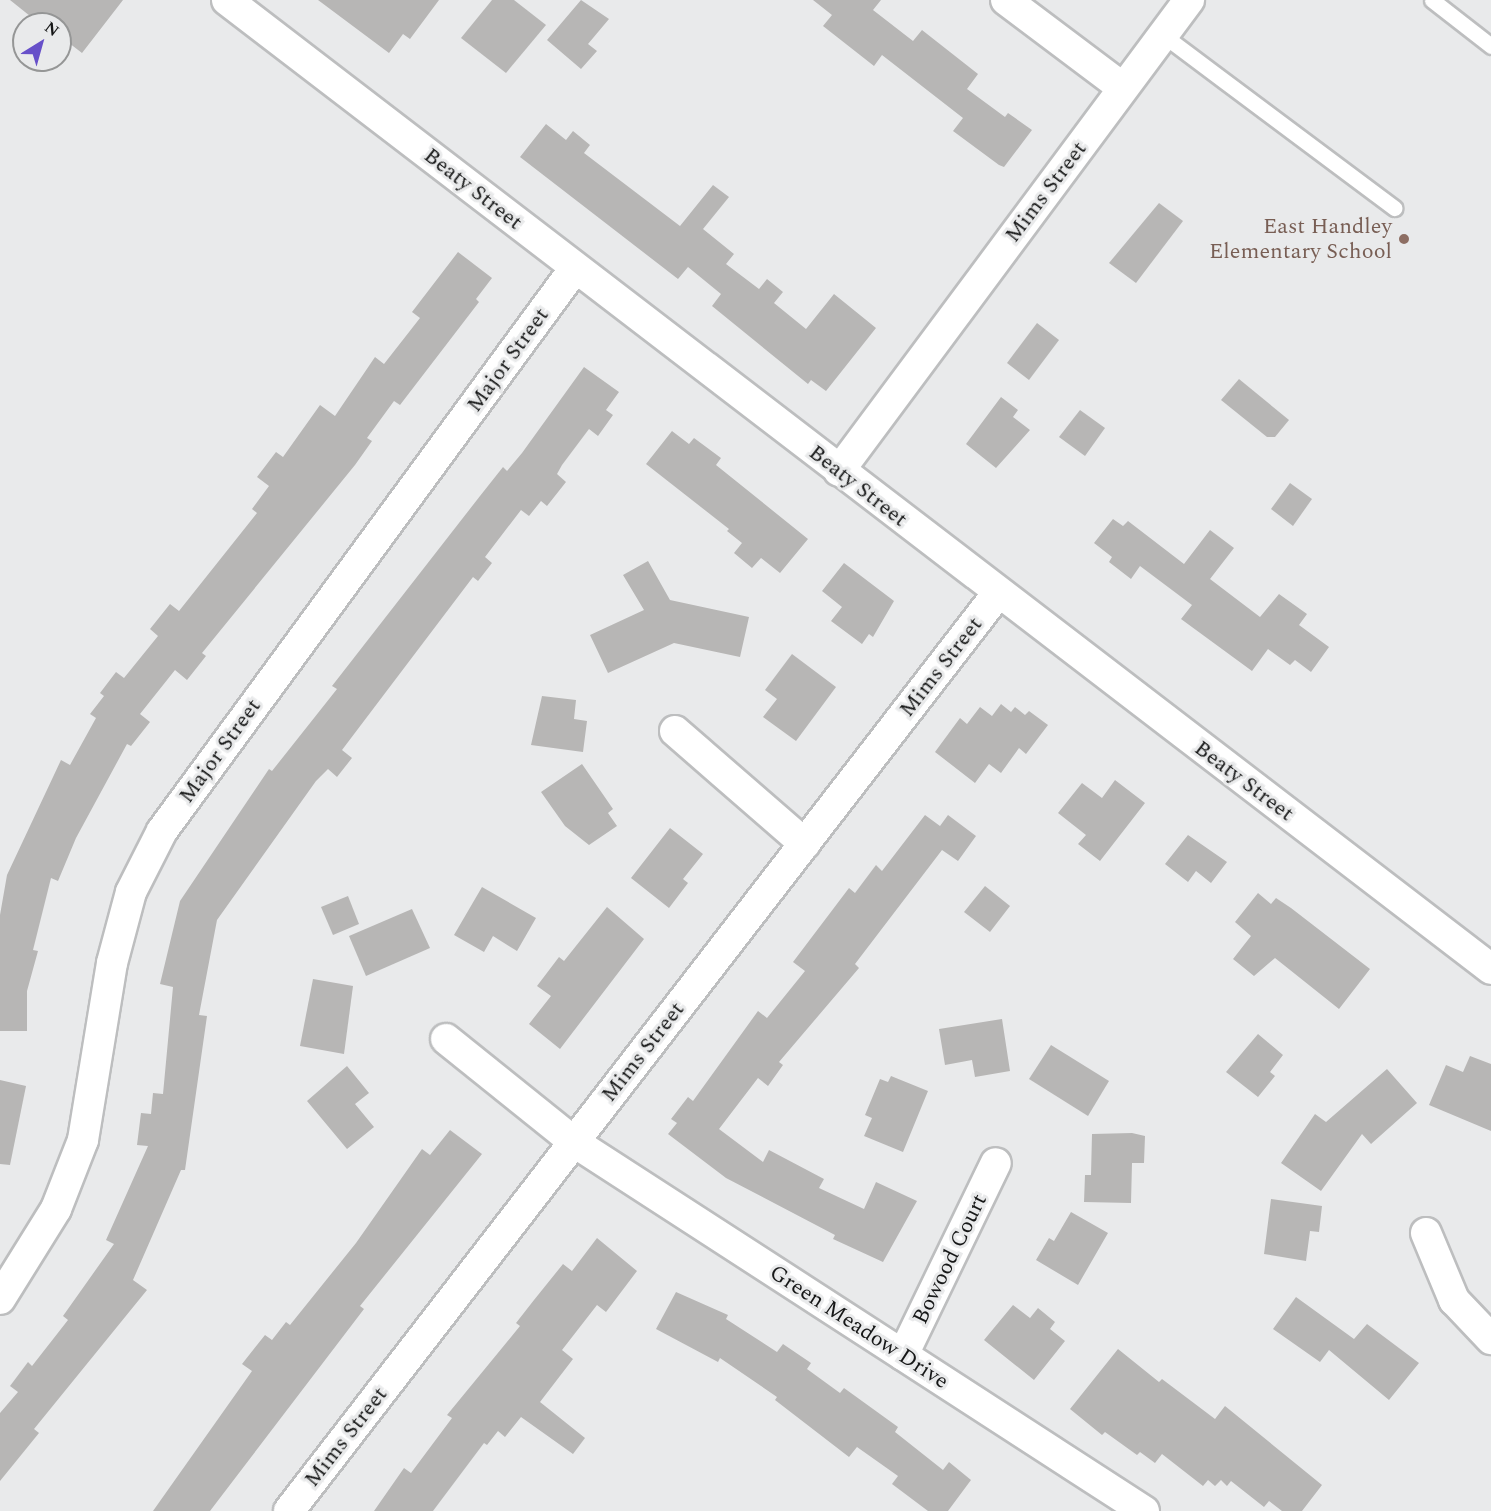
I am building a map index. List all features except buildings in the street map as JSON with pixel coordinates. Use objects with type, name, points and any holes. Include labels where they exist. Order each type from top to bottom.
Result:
[{"type":"street","name":"Beaty Street","points":[[227,0],[998,593],[1486,956]]},
{"type":"street","points":[[1006,0],[1123,88]]},
{"type":"street","name":"Mims Street","points":[[839,471],[1189,0]]},
{"type":"street","name":"Major Street","points":[[0,1299],[56,1209],[83,1140],[112,963],[131,892],[162,831],[575,268]]},
{"type":"street","name":"Mims Street","points":[[289,1511],[998,593]]},
{"type":"street","points":[[675,731],[805,843]]},
{"type":"street","name":"Green Meadow Drive","points":[[446,1039],[574,1142],[1144,1511]]},
{"type":"street","name":"Bowood Court","points":[[903,1355],[996,1163]]},
{"type":"street","points":[[1425,1233],[1454,1300],[1491,1339]]},
{"type":"lane","points":[[1432,0],[1491,46]]},
{"type":"lane","points":[[1162,35],[1394,208]]},
{"type":"place","name":"East Handley Elementary School","points":[[1404,239]]}]
